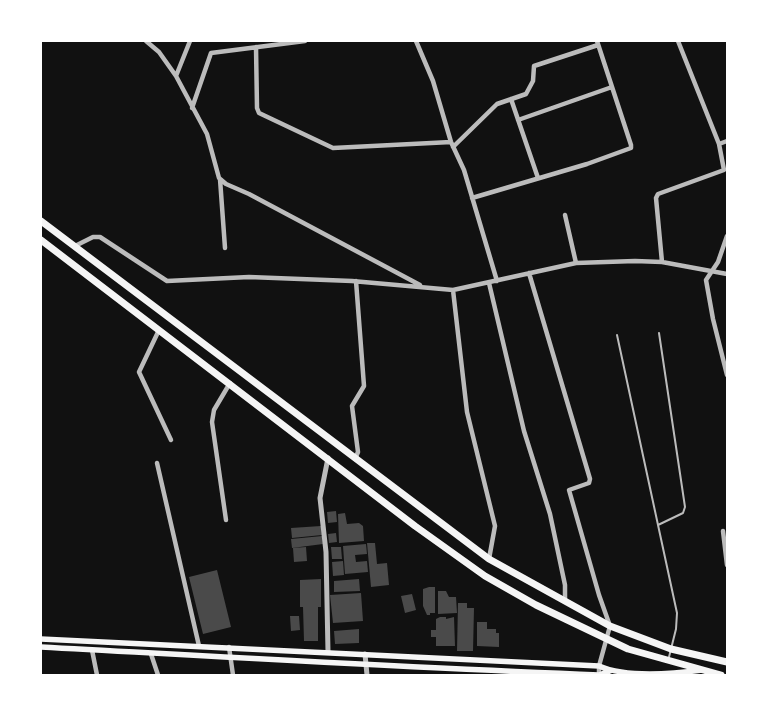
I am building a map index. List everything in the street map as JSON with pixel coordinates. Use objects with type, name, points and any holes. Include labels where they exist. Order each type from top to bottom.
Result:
[{"type":"highway","points":[[41,221],[489,559],[610,626],[671,649],[727,662]]},
{"type":"highway","points":[[41,240],[415,526],[485,576],[536,606],[606,640],[668,661],[721,675]]},
{"type":"main road","points":[[41,639],[599,666],[610,671],[662,674],[704,670]]},
{"type":"main road","points":[[41,647],[230,659],[366,663],[471,672],[599,675],[610,671]]},
{"type":"street","points":[[146,41],[158,52],[176,76],[207,134],[220,178],[225,248]]},
{"type":"street","points":[[176,76],[190,41]]},
{"type":"street","points":[[192,108],[211,52],[305,41]]},
{"type":"street","points":[[416,41],[433,81],[497,281]]},
{"type":"street","points":[[678,41],[719,144],[727,178]]},
{"type":"street","points":[[256,47],[257,108],[259,113],[274,122],[333,148],[452,144],[496,104],[527,93],[533,81],[534,66],[598,43],[632,145],[631,148],[472,198]]},
{"type":"street","points":[[518,120],[612,86]]},
{"type":"street","points":[[511,99],[538,178]]},
{"type":"street","points":[[719,144],[727,141]]},
{"type":"street","points":[[662,262],[656,198],[658,194],[722,173],[724,170]]},
{"type":"street","points":[[220,178],[226,184],[249,194],[423,287]]},
{"type":"street","points":[[565,214],[576,264]]},
{"type":"street","points":[[727,236],[714,272],[706,280],[713,319],[727,375]]},
{"type":"street","points":[[75,246],[93,237],[100,237],[167,281],[249,277],[356,281],[453,290],[576,264],[662,262],[727,274]]},
{"type":"street","points":[[529,273],[590,479],[589,483],[570,488],[569,492],[610,626],[599,666],[599,675]]},
{"type":"street","points":[[355,459],[358,452],[352,406],[364,386],[356,281]]},
{"type":"street","points":[[489,283],[524,431],[550,514],[565,585],[565,601]]},
{"type":"street","points":[[453,290],[467,412],[495,526],[489,559]]},
{"type":"street","points":[[159,330],[139,372],[171,440]]},
{"type":"street","points":[[226,520],[212,422],[214,410],[230,383]]},
{"type":"street","points":[[328,458],[320,498],[326,552],[328,652]]},
{"type":"street","points":[[157,463],[199,646]]},
{"type":"street","points":[[722,531],[727,565]]},
{"type":"street","points":[[229,647],[233,675]]},
{"type":"street","points":[[92,650],[97,675]]},
{"type":"street","points":[[151,654],[158,675]]},
{"type":"street","points":[[365,654],[367,675]]},
{"type":"lane","points":[[658,525],[683,513],[685,507],[660,333]]},
{"type":"lane","points":[[617,335],[677,613],[676,629],[668,661]]},
{"type":"building","points":[[336,511],[337,522],[328,523],[327,512]]},
{"type":"building","points":[[345,513],[347,524],[359,523],[363,526],[364,541],[339,543],[338,514]]},
{"type":"building","points":[[321,526],[322,535],[292,538],[291,528]]},
{"type":"building","points":[[336,533],[337,542],[329,543],[328,534]]},
{"type":"building","points":[[322,536],[323,544],[292,548],[291,539]]},
{"type":"building","points":[[367,543],[375,543],[377,564],[387,563],[389,585],[371,587]]},
{"type":"building","points":[[366,544],[367,554],[355,555],[356,562],[367,561],[368,572],[345,574],[343,546]]},
{"type":"building","points":[[306,547],[307,561],[294,562],[293,548]]},
{"type":"building","points":[[331,547],[341,547],[342,559],[332,559]]},
{"type":"building","points":[[343,561],[344,575],[333,576],[332,562]]},
{"type":"building","points":[[217,570],[231,627],[203,634],[189,577]]},
{"type":"building","points":[[321,579],[321,607],[318,607],[318,641],[304,641],[303,607],[300,607],[300,580]]},
{"type":"building","points":[[359,579],[360,591],[334,592],[334,581]]},
{"type":"building","points":[[435,587],[435,613],[427,615],[423,606],[423,589]]},
{"type":"building","points":[[438,591],[446,591],[449,597],[456,597],[457,613],[438,614]]},
{"type":"building","points":[[361,593],[363,621],[333,623],[330,595]]},
{"type":"building","points":[[412,594],[416,610],[405,613],[401,596]]},
{"type":"building","points":[[458,603],[467,603],[467,608],[474,608],[473,651],[457,651]]},
{"type":"building","points":[[290,616],[299,616],[300,630],[291,631]]},
{"type":"building","points":[[446,617],[446,619],[454,617],[455,646],[436,646],[436,637],[431,637],[431,630],[436,630],[436,619]]},
{"type":"building","points":[[477,622],[487,622],[487,629],[496,629],[496,633],[499,633],[499,647],[477,646]]},
{"type":"building","points":[[359,629],[359,643],[335,644],[334,631]]}]
